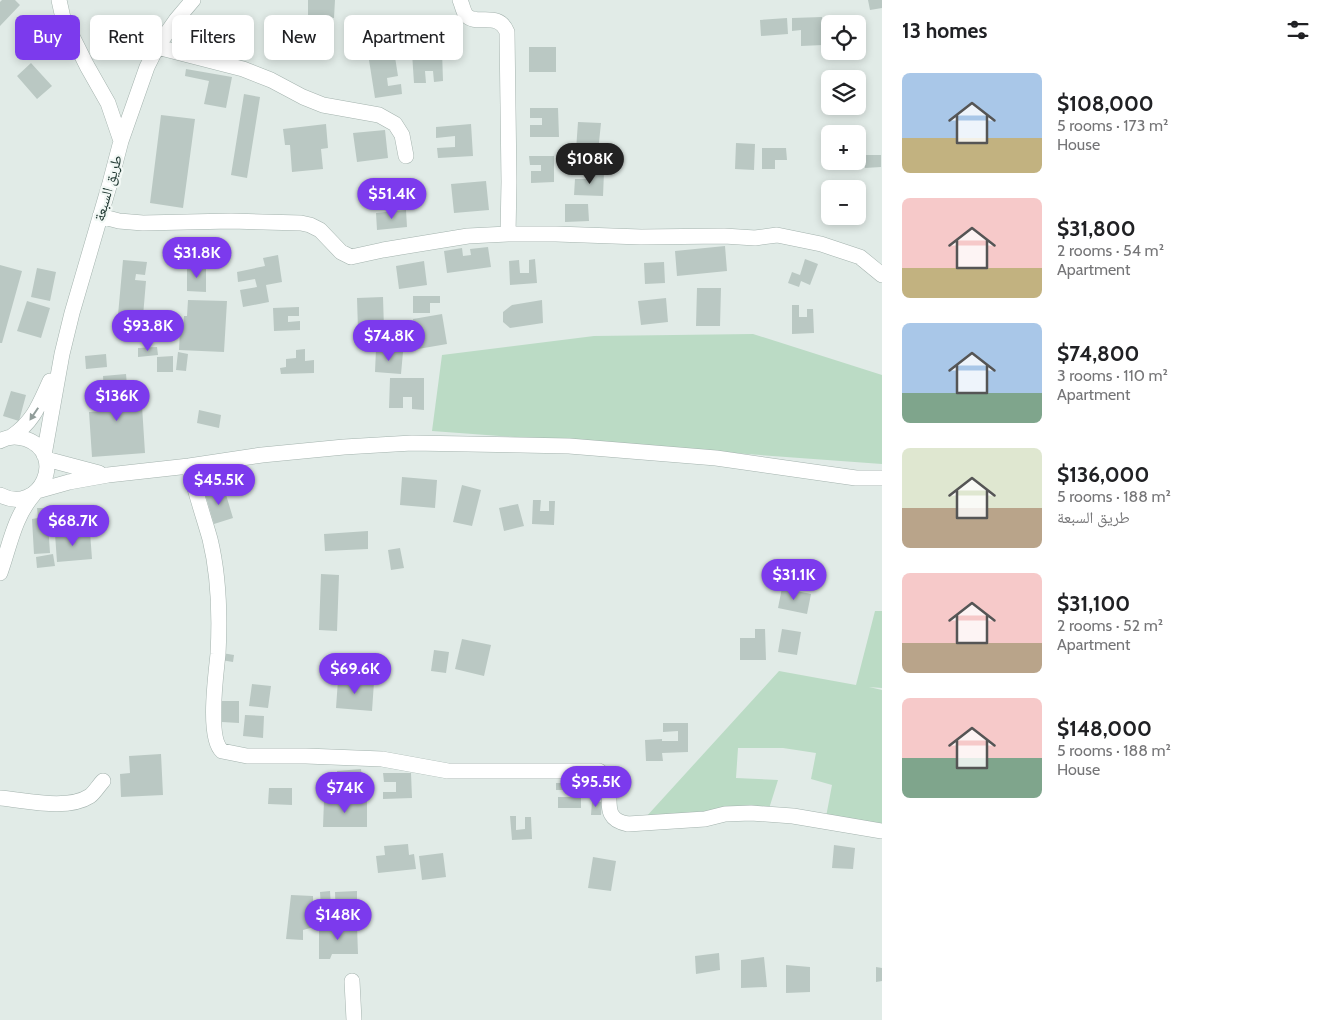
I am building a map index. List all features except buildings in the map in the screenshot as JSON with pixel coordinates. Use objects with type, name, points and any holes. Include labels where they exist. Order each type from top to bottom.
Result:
[{"type":"street","name":"طريق السبعة","points":[[0,573],[16,521],[24,506],[42,486],[47,473],[45,457],[62,354],[121,141],[108,103],[63,18],[58,0]]},
{"type":"street","points":[[162,40],[193,0]]},
{"type":"street","points":[[460,0],[466,15],[471,18],[498,22],[504,25],[507,32],[508,234]]},
{"type":"street","points":[[162,48],[243,69],[323,105],[379,114],[395,124],[399,130],[402,135],[406,156]]},
{"type":"street","points":[[121,141],[150,60]]},
{"type":"street","points":[[100,216],[119,221],[143,223],[250,221],[301,223],[320,230],[341,252],[351,257],[468,236],[508,234],[755,238],[777,236],[821,244],[860,257],[882,275]]},
{"type":"street","name":"طريق السبعة","points":[[3,439],[31,420],[38,409],[62,354]]},
{"type":"street","points":[[3,439],[21,437],[31,440],[39,447],[45,457],[77,469],[108,475]]},
{"type":"street","points":[[0,495],[13,500],[24,499],[35,493],[108,475],[189,466],[262,455],[412,443],[569,446],[716,458],[856,478],[882,485]]},
{"type":"street","points":[[189,466],[210,540],[216,575],[218,653],[213,714],[218,746],[222,751],[247,756],[382,759],[448,771],[600,771],[608,780],[610,812],[614,819],[628,824],[705,819],[725,814],[751,813],[793,816],[882,831]]},
{"type":"street","points":[[856,478],[882,478]]},
{"type":"street","points":[[0,798],[62,803],[80,800],[91,795],[102,781]]},
{"type":"street","points":[[352,980],[354,1020]]},
{"type":"green space","points":[[753,334],[882,375],[882,464],[432,431],[442,355],[594,336]]},
{"type":"green space","points":[[875,611],[882,611],[882,688],[869,687],[882,690],[882,826],[826,817],[832,785],[811,779],[816,753],[783,748],[738,748],[736,778],[778,780],[767,815],[645,818],[779,671],[856,685]]}]
